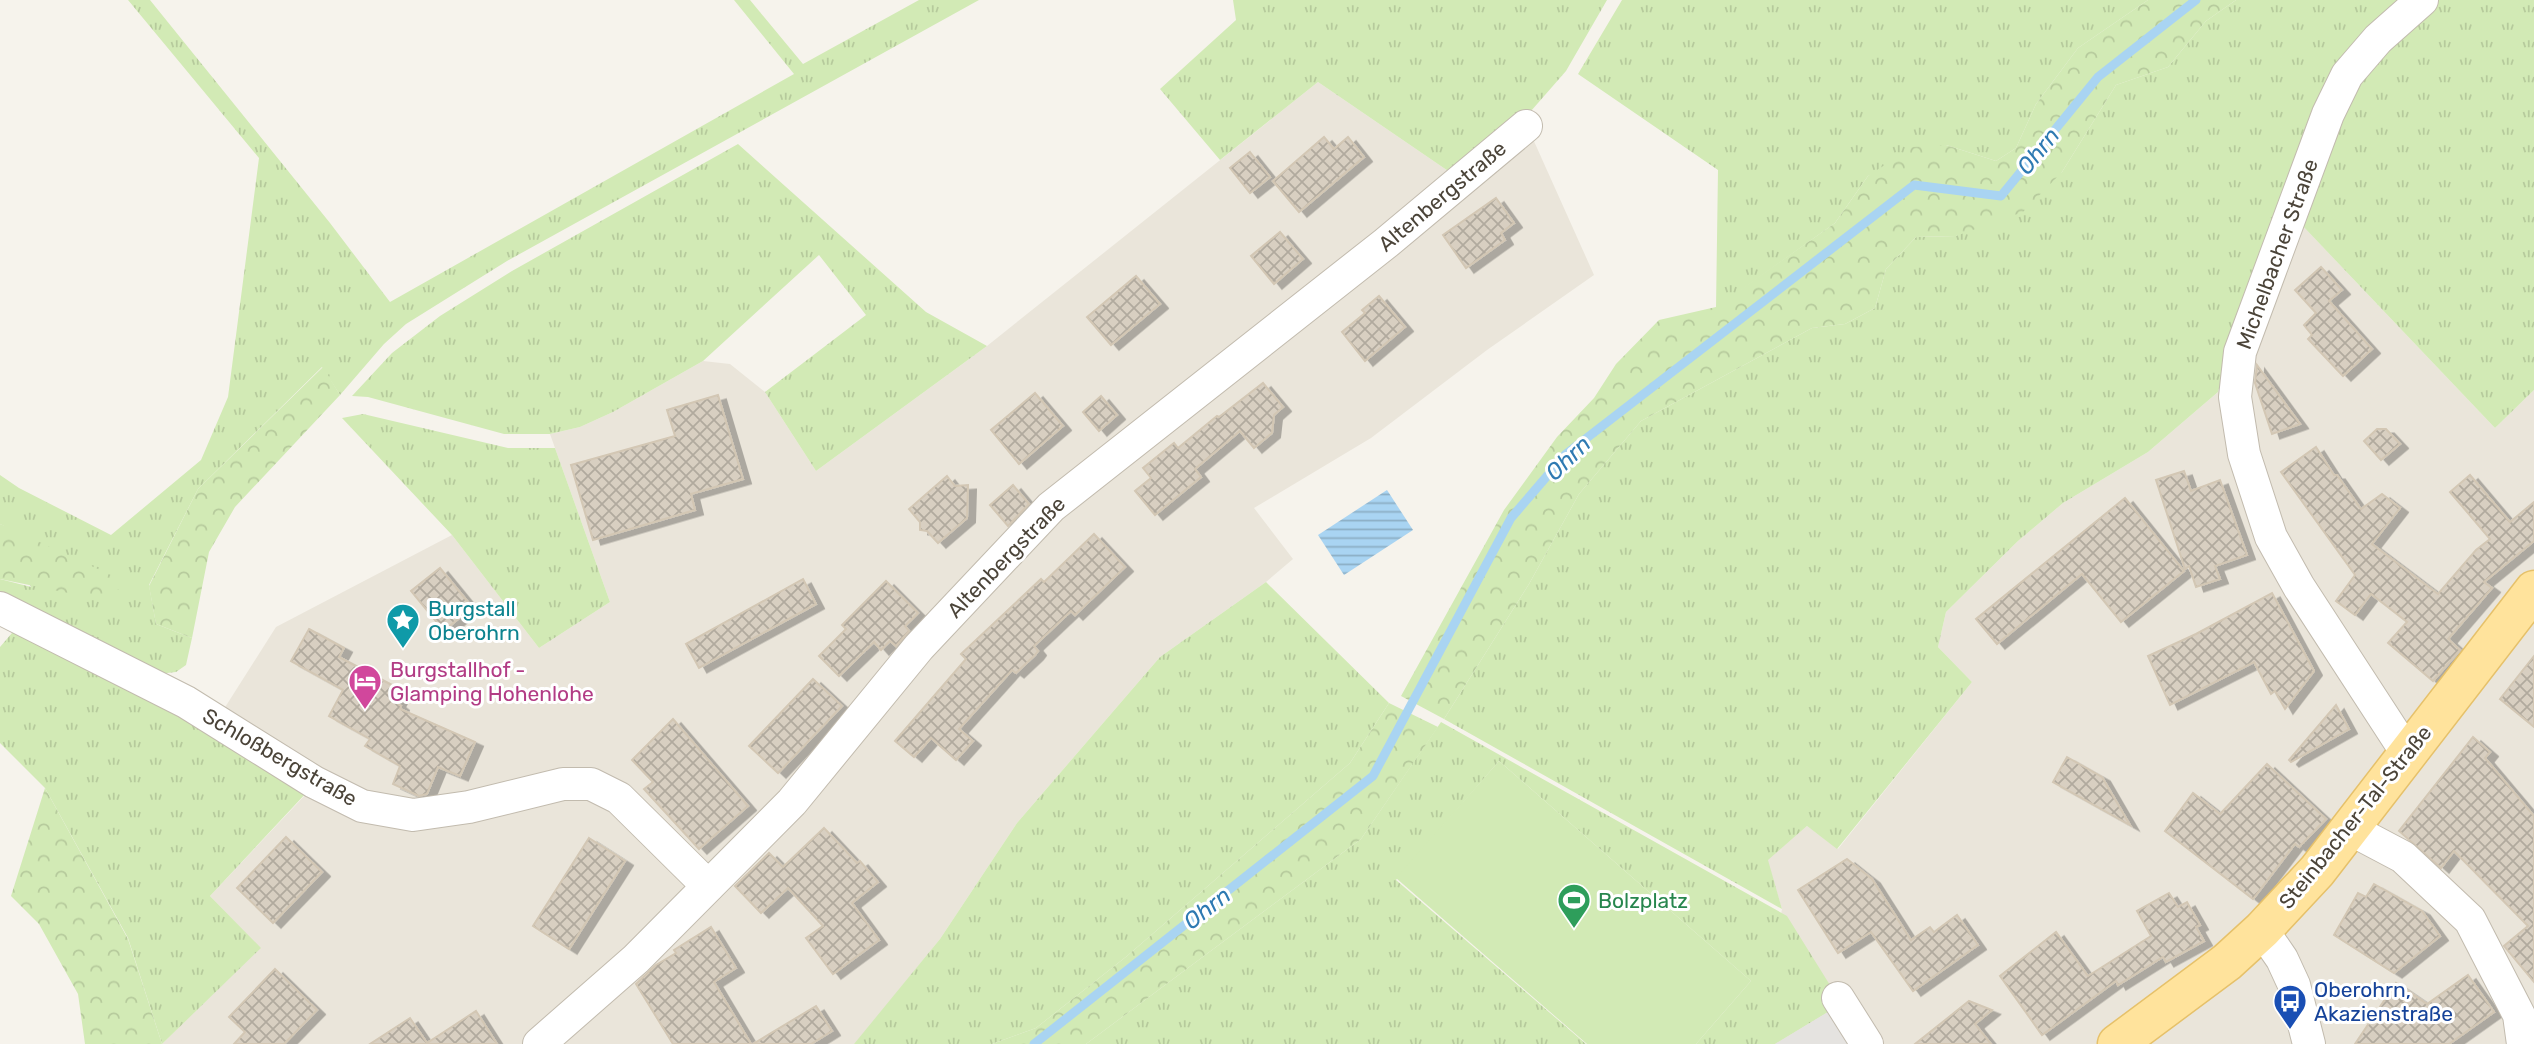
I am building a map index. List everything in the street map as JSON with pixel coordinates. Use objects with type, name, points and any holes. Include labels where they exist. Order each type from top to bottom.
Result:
[{"type":"main road","name":"Steinbacher-Tal-Straße","points":[[2117,1044],[2227,962],[2262,930],[2317,871],[2534,590]]},
{"type":"street","name":"Michelbacher Straße","points":[[2407,754],[2299,587],[2270,537],[2244,454],[2235,397],[2240,352],[2328,114],[2347,75],[2378,39],[2421,0]]},
{"type":"street","name":"Altenbergstraße","points":[[539,1044],[636,959],[792,802],[919,647],[1051,507],[1386,243],[1526,126]]},
{"type":"street","name":"Schloßbergstraße","points":[[0,608],[186,702],[314,782],[362,806],[413,815],[469,807],[563,784],[591,784],[620,798],[708,886]]},
{"type":"street","points":[[2350,829],[2403,857],[2470,920],[2519,1015],[2523,1044]]},
{"type":"street","points":[[2262,930],[2282,959],[2294,985],[2309,1044]]},
{"type":"street","points":[[1838,998],[1867,1044]]},
{"type":"shaded area","points":[[1318,82],[1454,175],[1524,119],[1594,275],[1487,350],[1371,438],[1254,508],[1293,559],[1266,582],[1160,657],[1017,823],[940,939],[857,1042],[162,1044],[260,948],[210,896],[308,792],[210,731],[276,627],[452,535],[539,648],[610,602],[550,434],[580,427],[613,412],[703,361],[730,364],[765,392],[816,471],[987,346]]},
{"type":"shaded area","points":[[2299,222],[2495,428],[2534,390],[2534,1044],[1720,1044],[1824,988],[1780,920],[1782,909],[1767,860],[1807,826],[1838,849],[1972,682],[1938,647],[1946,612],[2018,541],[2063,503],[2148,452],[2247,364]]},
{"type":"shaded area","points":[[1828,1012],[1848,1044],[1775,1044]]},
{"type":"green space","points":[[128,0],[150,0],[330,223],[390,302],[794,74],[734,0],[750,0],[803,64],[919,0],[979,0],[507,261],[406,324],[384,344],[340,395],[322,367],[198,489],[149,585],[156,624],[192,638],[186,665],[176,672],[158,674],[0,594],[0,579],[31,587],[4,526],[0,524],[0,475],[19,488],[111,535],[201,460],[228,397],[259,158]]},
{"type":"green space","points":[[1233,0],[1607,0],[1566,71],[1524,119],[1454,175],[1318,82],[1220,160],[1160,89],[1236,20]]},
{"type":"green space","points":[[1622,0],[2148,0],[2078,48],[2036,104],[2016,148],[1996,161],[1946,145],[1868,176],[1835,223],[1716,308],[1718,170],[1578,74]]},
{"type":"green space","points":[[2148,0],[2236,0],[2206,21],[2168,67],[2116,85],[2062,172],[2023,212],[1956,236],[1916,237],[1886,269],[1875,308],[1845,324],[1812,328],[1641,421],[1579,494],[1529,584],[1444,719],[1401,696],[1504,510],[1557,437],[1594,398],[1616,364],[1659,320],[1716,307],[1835,223],[1868,176],[1912,147],[1946,145],[1996,161],[2016,148],[2036,104],[2078,48]]},
{"type":"green space","points":[[2236,0],[2408,0],[2361,46],[2230,350],[2218,392],[2148,452],[2063,503],[2018,541],[1946,612],[1938,647],[1972,682],[1837,849],[1807,826],[1768,860],[1782,909],[1444,719],[1529,584],[1579,494],[1641,421],[1812,328],[1845,324],[1875,308],[1886,269],[1916,237],[1956,236],[2062,172],[2116,85],[2168,67],[2206,21]]},
{"type":"green space","points":[[2435,0],[2534,0],[2534,390],[2495,428],[2299,222],[2341,108],[2361,77]]},
{"type":"green space","points":[[738,144],[926,312],[987,346],[816,471],[765,392],[866,315],[819,255],[703,361],[613,412],[580,427],[550,434],[504,434],[368,397],[352,396],[392,353],[440,316],[512,271]]},
{"type":"green space","points":[[323,367],[340,395],[235,507],[209,552],[192,638],[156,624],[149,586],[198,489]]},
{"type":"green space","points":[[363,414],[508,448],[555,448],[610,602],[539,648],[452,535],[342,418]]},
{"type":"green space","points":[[0,524],[128,583],[102,600],[0,579]]},
{"type":"green space","points":[[1266,582],[1389,703],[1350,763],[1127,956],[1036,1028],[992,1044],[854,1044],[940,939],[1017,823],[1160,657]]},
{"type":"green space","points":[[23,631],[154,698],[308,791],[210,896],[261,948],[162,1044],[128,938],[45,788],[0,743],[0,647],[12,633]]},
{"type":"green space","points":[[1389,703],[1438,727],[1361,839],[1086,1044],[992,1044],[1036,1028],[1127,956],[1350,763]]},
{"type":"green space","points":[[1441,722],[1787,916],[1838,998],[1828,1012],[1775,1044],[1696,1044],[1751,981],[1499,761],[1396,880],[1586,1044],[1086,1044],[1361,839]]},
{"type":"green space","name":"Bolzplatz","points":[[1499,761],[1751,981],[1696,1044],[1587,1044],[1396,878]]},
{"type":"green space","points":[[45,788],[128,939],[162,1044],[85,1044],[78,994],[39,924],[11,896]]},
{"type":"water","points":[[1387,490],[1413,530],[1344,575],[1318,535]]},
{"type":"building","points":[[1324,137],[1334,149],[1348,137],[1364,157],[1299,212],[1273,181]]},
{"type":"building","points":[[1250,152],[1270,177],[1250,193],[1230,168]]},
{"type":"building","points":[[1496,198],[1514,223],[1501,233],[1505,240],[1466,268],[1443,235]]},
{"type":"building","points":[[1280,232],[1303,259],[1274,284],[1251,256]]},
{"type":"building","points":[[2321,267],[2342,290],[2329,301],[2372,349],[2343,376],[2308,339],[2312,335],[2304,325],[2316,313],[2295,290]]},
{"type":"building","points":[[1136,276],[1160,304],[1111,345],[1087,317]]},
{"type":"building","points":[[1379,296],[1405,327],[1365,361],[1342,332],[1365,313],[1362,310]]},
{"type":"building","points":[[2257,365],[2300,424],[2272,434],[2255,383]]},
{"type":"building","points":[[1263,383],[1283,407],[1274,415],[1272,433],[1254,448],[1240,431],[1195,469],[1201,477],[1155,515],[1135,491],[1151,478],[1143,468],[1174,443],[1178,448]]},
{"type":"building","points":[[1035,393],[1063,426],[1019,464],[991,430]]},
{"type":"building","points":[[718,395],[743,479],[691,494],[695,510],[593,540],[571,465],[675,436],[667,410]]},
{"type":"building","points":[[1101,396],[1117,415],[1099,431],[1083,412]]},
{"type":"building","points":[[2377,429],[2386,429],[2400,444],[2381,460],[2364,441]]},
{"type":"building","points":[[2316,447],[2361,509],[2382,494],[2400,508],[2372,544],[2438,594],[2476,550],[2490,539],[2450,492],[2470,475],[2510,522],[2534,502],[2534,541],[2484,582],[2492,588],[2448,639],[2460,650],[2433,681],[2388,643],[2407,622],[2371,594],[2355,615],[2336,601],[2355,575],[2281,472]]},
{"type":"building","points":[[2184,471],[2191,491],[2220,480],[2247,555],[2215,566],[2220,579],[2196,587],[2189,566],[2185,569],[2156,480]]},
{"type":"building","points":[[947,476],[955,486],[968,485],[967,518],[938,543],[927,531],[920,530],[920,522],[909,509]]},
{"type":"building","points":[[1013,485],[1029,504],[1008,526],[990,505]]},
{"type":"building","points":[[2125,498],[2184,571],[2121,622],[2082,574],[1997,644],[1976,619]]},
{"type":"building","points":[[1094,534],[1125,567],[1075,615],[1071,611],[1034,646],[1038,651],[1035,655],[1016,673],[1012,670],[959,729],[973,741],[956,760],[931,738],[914,757],[895,741],[966,659],[961,654],[1041,579],[1044,582]]},
{"type":"building","points":[[440,568],[472,607],[444,631],[411,591]]},
{"type":"building","points":[[803,579],[816,604],[699,668],[686,644]]},
{"type":"building","points":[[886,581],[918,613],[905,626],[909,631],[896,646],[890,641],[881,650],[874,642],[839,676],[819,656],[846,629],[842,625]]},
{"type":"building","points":[[2272,593],[2314,671],[2285,709],[2275,691],[2271,694],[2254,662],[2170,705],[2148,656],[2196,634]]},
{"type":"building","points":[[309,629],[344,648],[339,657],[403,691],[397,703],[401,706],[400,709],[475,742],[460,776],[438,767],[427,794],[419,796],[393,784],[400,766],[365,746],[370,739],[329,716],[343,690],[291,661]]},
{"type":"building","points":[[2534,656],[2534,727],[2500,699]]},
{"type":"building","points":[[813,679],[842,706],[778,773],[749,746]]},
{"type":"building","points":[[2336,705],[2349,729],[2291,762],[2289,760]]},
{"type":"building","points":[[673,719],[748,806],[699,849],[644,789],[653,782],[632,760]]},
{"type":"building","points":[[2473,737],[2490,752],[2485,758],[2534,816],[2534,982],[2504,946],[2528,926],[2454,851],[2441,868],[2399,831]]},
{"type":"building","points":[[2067,757],[2102,777],[2130,825],[2053,782]]},
{"type":"building","points":[[2267,764],[2326,819],[2299,847],[2295,844],[2253,899],[2165,831],[2193,793],[2220,814]]},
{"type":"building","points":[[824,828],[857,863],[860,861],[878,882],[852,903],[879,940],[833,974],[806,938],[823,926],[788,888],[761,913],[735,886],[769,853],[783,867]]},
{"type":"building","points":[[286,837],[322,872],[273,923],[237,888]]},
{"type":"building","points":[[589,838],[625,861],[569,949],[533,926]]},
{"type":"building","points":[[1847,859],[1872,879],[1911,940],[1930,927],[1934,932],[1957,915],[1978,945],[1913,991],[1871,932],[1838,953],[1798,890]]},
{"type":"building","points":[[2374,884],[2422,911],[2440,936],[2394,973],[2334,935],[2358,893],[2366,897]]},
{"type":"building","points":[[2169,893],[2178,907],[2187,902],[2200,925],[2196,927],[2204,941],[2166,962],[2163,957],[2118,985],[2116,981],[2042,1035],[2000,976],[2056,932],[2088,976],[2151,936],[2137,911]]},
{"type":"building","points":[[711,927],[736,968],[714,982],[751,1044],[673,1044],[636,984],[656,965],[676,953],[674,950]]},
{"type":"building","points":[[275,969],[317,1010],[284,1044],[234,1044],[245,1032],[229,1017]]},
{"type":"building","points":[[2468,975],[2494,1012],[2449,1044],[2355,1044],[2396,983],[2427,1004]]},
{"type":"building","points":[[1969,1001],[1992,1010],[1975,1024],[1991,1044],[1915,1044]]},
{"type":"building","points":[[816,1006],[832,1031],[811,1044],[753,1044]]},
{"type":"building","points":[[476,1011],[497,1044],[370,1044],[410,1018],[427,1043]]},
{"type":"waterway","name":"Ohrn","points":[[1034,1044],[1373,776],[1511,518],[1566,454],[1914,185],[2001,196],[2098,77],[2196,0]]},
{"type":"place","name":"Burgstall Oberohrn","points":[[403,650]]},
{"type":"place","name":"Burgstallhof - Glamping Hohenlohe","points":[[365,711]]},
{"type":"place","name":"Bolzplatz","points":[[1574,930]]},
{"type":"place","name":"Oberohrn, Akazienstraße","points":[[2290,1031]]}]
